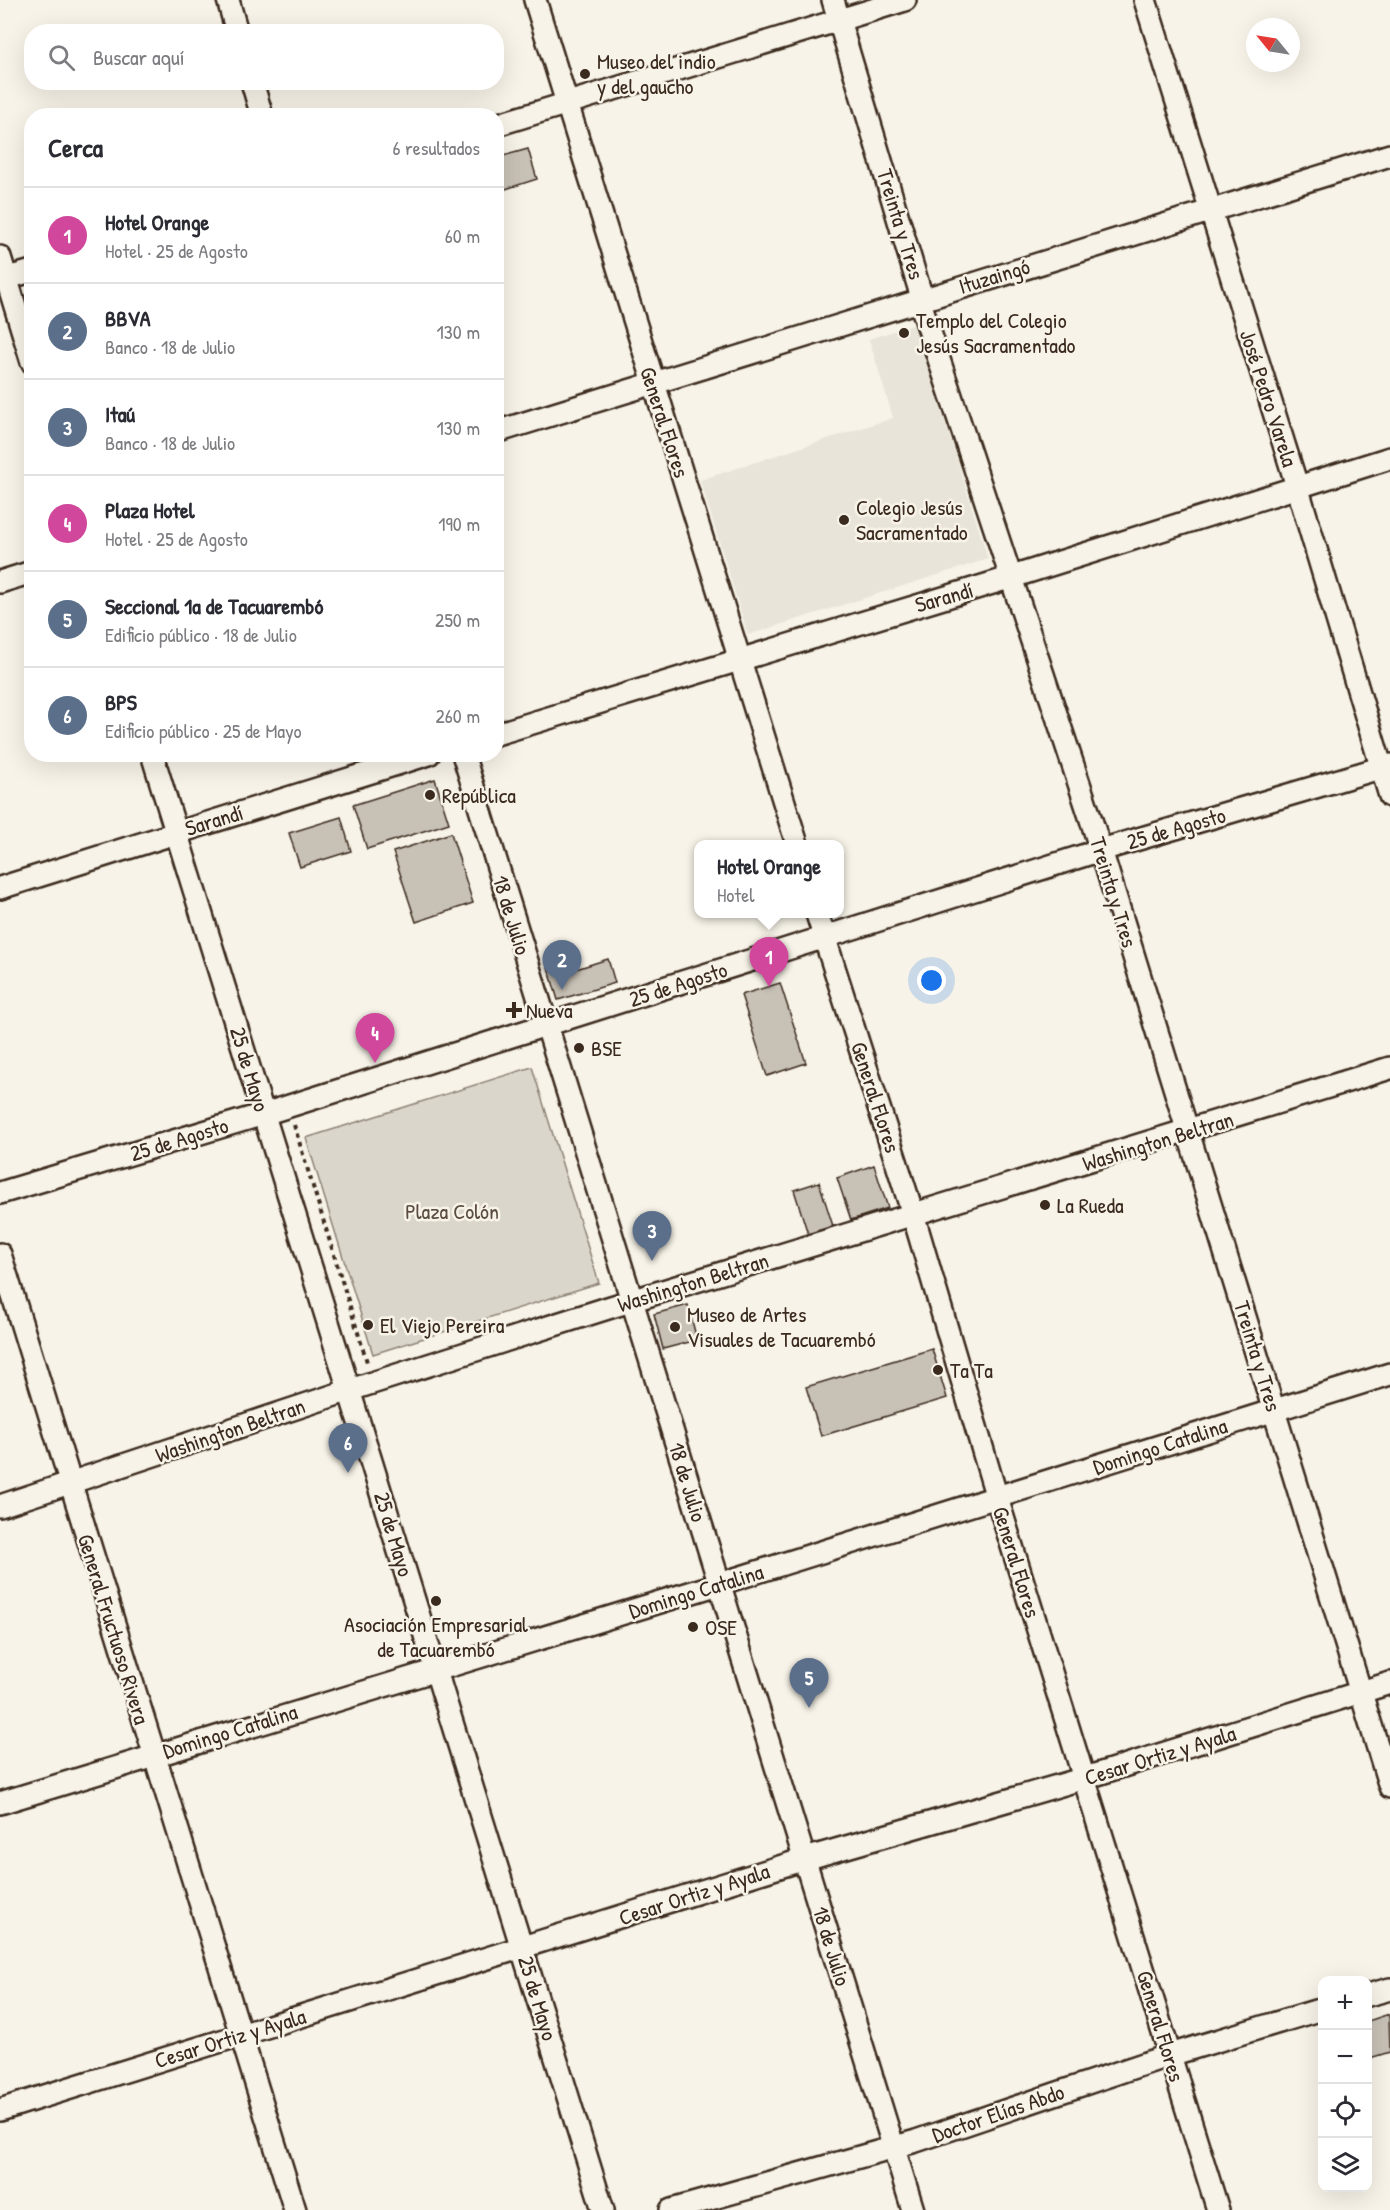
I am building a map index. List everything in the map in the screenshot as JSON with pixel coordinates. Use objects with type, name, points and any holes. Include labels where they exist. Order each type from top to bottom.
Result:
[{"type":"street","points":[[228,0],[235,24]]},
{"type":"street","name":"General Flores","points":[[535,0],[796,840]]},
{"type":"street","name":"Treinta y Tres","points":[[833,0],[922,298],[922,308],[1009,578],[1101,850],[1275,1408],[1390,1787]]},
{"type":"street","points":[[504,123],[905,0]]},
{"type":"street","name":"José Pedro Varela","points":[[1145,0],[1385,766],[1390,796]]},
{"type":"street","points":[[254,90],[260,108]]},
{"type":"street","name":"Ituzaingó","points":[[504,430],[653,385],[922,298],[1390,155]]},
{"type":"street","points":[[0,257],[3,279],[24,339]]},
{"type":"street","points":[[3,279],[24,273]]},
{"type":"street","name":"Sarandí","points":[[504,731],[740,657],[1009,578],[1390,458]]},
{"type":"street","points":[[0,582],[24,574]]},
{"type":"street","name":"25 de Mayo","points":[[154,762],[603,2210]]},
{"type":"street","name":"Sarandí","points":[[0,888],[403,762]]},
{"type":"street","name":"18 de Julio","points":[[465,762],[545,1026],[913,2210]]},
{"type":"street","name":"25 de Agosto","points":[[0,1193],[264,1114],[1101,850],[1385,766]]},
{"type":"street","name":"General Flores","points":[[818,918],[913,1214],[997,1498],[1218,2210]]},
{"type":"street","name":"Washington Beltran","points":[[0,1506],[69,1485],[350,1389],[1390,1068]]},
{"type":"street","name":"General Fructuoso Rivera","points":[[0,1254],[69,1485],[294,2210]]},
{"type":"street","name":"Domingo Catalina","points":[[0,1803],[719,1584],[997,1498],[1275,1408],[1390,1374]]},
{"type":"street","name":"Cesar Ortiz y Ayala","points":[[0,2110],[805,1859],[1084,1778],[1390,1683]]},
{"type":"street","points":[[1372,1994],[1390,1989]]},
{"type":"street","name":"Doctor Elías Abdo","points":[[670,2210],[894,2148],[1170,2055],[1318,2011]]},
{"type":"path","points":[[294,1125],[367,1362]]},
{"type":"shaded area","name":"Colegio Jesús Sacramentado","points":[[915,324],[988,559],[748,635],[700,480],[893,418],[869,339]]},
{"type":"green space","name":"Plaza Colón","points":[[532,1067],[599,1283],[373,1354],[306,1138]]},
{"type":"building","points":[[528,149],[537,179],[504,189],[504,156]]},
{"type":"building","points":[[435,779],[449,823],[367,849],[353,805]]},
{"type":"building","points":[[341,817],[351,851],[300,867],[289,833]]},
{"type":"building","points":[[451,833],[473,903],[416,922],[393,852]]},
{"type":"building","points":[[568,954],[573,970],[608,959],[615,983],[558,1000],[546,960]]},
{"type":"building","points":[[780,983],[806,1063],[767,1076],[741,995]]},
{"type":"building","points":[[874,1165],[888,1208],[851,1220],[837,1178]]},
{"type":"building","points":[[819,1182],[833,1226],[808,1234],[794,1190]]},
{"type":"building","name":"Museo de Artes Visuales de Tacuarembó","points":[[688,1305],[697,1340],[663,1349],[654,1314]]},
{"type":"building","points":[[932,1349],[947,1398],[821,1436],[806,1387]]},
{"type":"building","points":[[1389,2014],[1390,2052],[1372,2057],[1372,2030],[1372,2020]]},
{"type":"place","name":"Museo del indio y del gaucho","points":[[585,74]]},
{"type":"place","name":"Templo del Colegio Jesús Sacramentado","points":[[904,333]]},
{"type":"place","name":"Colegio Jesús Sacramentado","points":[[844,520]]},
{"type":"place","name":"República","points":[[430,795]]},
{"type":"place","name":"Hotel Orange","points":[[769,987]]},
{"type":"place","name":"BBVA","points":[[562,990]]},
{"type":"place","name":"Nueva","points":[[514,1010]]},
{"type":"place","name":"BSE","points":[[579,1048]]},
{"type":"place","name":"Plaza Hotel","points":[[375,1063]]},
{"type":"place","name":"La Rueda","points":[[1045,1205]]},
{"type":"place","name":"Itaú","points":[[652,1261]]},
{"type":"place","name":"El Viejo Pereira","points":[[368,1325]]},
{"type":"place","name":"Museo de Artes Visuales de Tacuarembó","points":[[675,1327]]},
{"type":"place","name":"Ta Ta","points":[[938,1370]]},
{"type":"place","name":"BPS","points":[[348,1473]]},
{"type":"place","name":"Asociación Empresarial de Tacuarembó","points":[[436,1601]]},
{"type":"place","name":"OSE","points":[[693,1627]]},
{"type":"place","name":"Seccional 1a de Tacuarembó","points":[[809,1708]]}]
